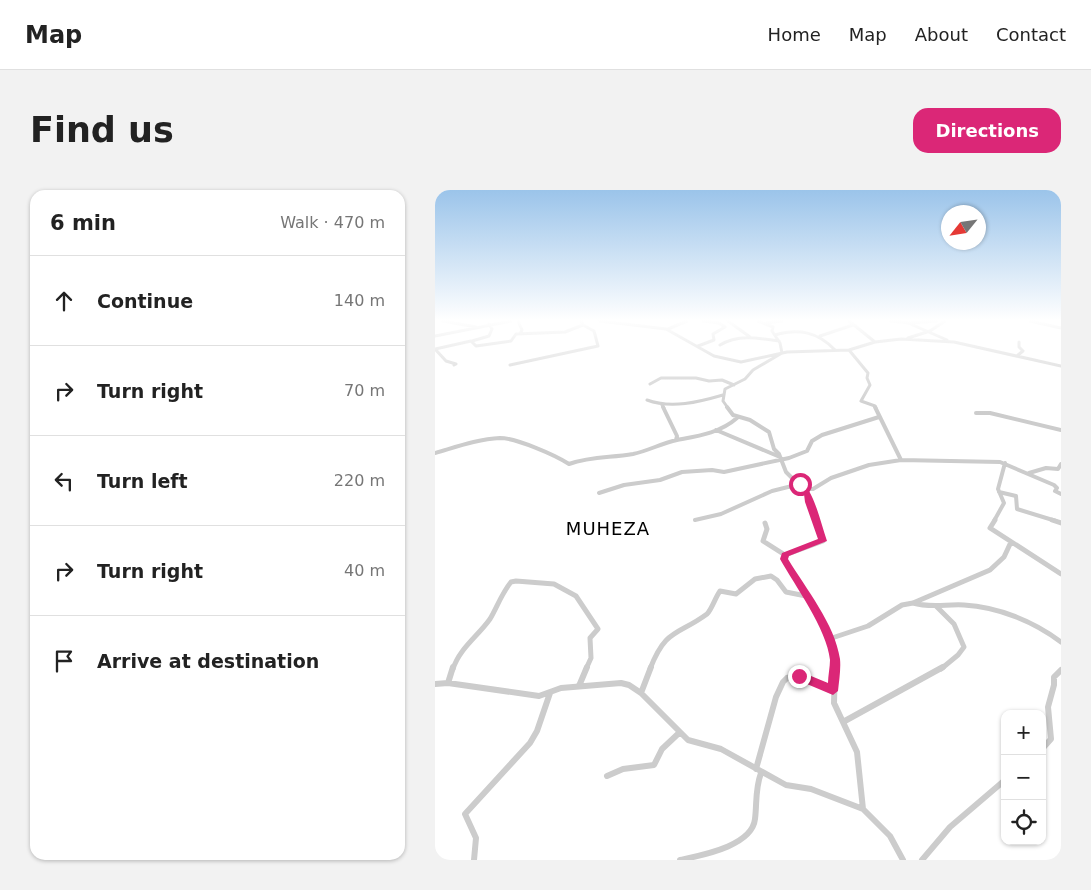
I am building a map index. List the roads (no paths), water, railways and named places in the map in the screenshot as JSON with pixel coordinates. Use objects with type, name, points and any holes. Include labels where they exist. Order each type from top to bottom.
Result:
[{"type":"street","points":[[440,352],[446,361],[456,364],[454,366]]},
{"type":"street","points":[[510,365],[569,352]]},
{"type":"street","points":[[708,352],[714,356],[750,366],[782,353],[795,352]]},
{"type":"street","points":[[851,352],[868,373],[867,378],[870,385],[861,400],[875,406],[901,460]]},
{"type":"street","points":[[1005,352],[1048,361],[1061,366]]},
{"type":"street","points":[[1018,355],[1021,352]]},
{"type":"street","points":[[782,353],[750,366],[745,379],[725,389],[723,395],[726,408],[737,418],[750,420],[767,430],[786,472],[805,489],[823,541],[785,555]]},
{"type":"street","points":[[650,384],[661,378],[696,378],[709,381],[722,380],[735,385]]},
{"type":"street","points":[[647,400],[662,405],[673,405],[723,395]]},
{"type":"street","points":[[662,405],[677,436],[676,440]]},
{"type":"street","points":[[976,413],[990,413],[1061,430]]},
{"type":"street","points":[[599,493],[625,485],[661,480],[683,472],[712,470],[724,472],[802,454],[807,451],[812,441],[822,435],[879,417]]},
{"type":"street","points":[[435,453],[464,444],[501,438],[520,442],[553,454],[569,464],[587,458],[634,454],[676,440],[716,430],[729,425],[737,418]]},
{"type":"street","points":[[716,430],[780,458]]},
{"type":"street","points":[[805,489],[813,488],[831,478],[869,465],[901,460],[990,460],[1005,463],[1054,484],[1057,488],[1055,490],[1061,494]]},
{"type":"street","points":[[1005,463],[999,492],[1004,503],[999,516],[990,526],[991,528],[1061,574]]},
{"type":"street","points":[[1028,473],[1046,468],[1058,469],[1061,464]]},
{"type":"street","points":[[695,520],[721,514],[772,492],[800,484]]},
{"type":"street","points":[[999,492],[1016,496],[1017,509],[1061,523]]},
{"type":"street","points":[[765,523],[767,529],[763,541],[785,555]]},
{"type":"street","points":[[829,639],[868,626],[902,605],[913,603],[990,570],[1004,557],[1011,542]]},
{"type":"street","points":[[785,555],[784,559],[805,596],[814,606],[829,639],[835,660],[834,702],[857,752],[863,809]]},
{"type":"street","points":[[641,693],[657,652],[665,641],[674,632],[708,614],[713,606],[713,601],[720,591],[736,594],[743,586],[753,580],[764,576],[771,576],[779,581],[786,592],[805,596]]},
{"type":"street","points":[[448,683],[456,659],[489,620],[507,586],[516,581],[554,584],[576,596],[590,620],[597,626],[598,629],[589,642],[591,658],[579,686]]},
{"type":"street","points":[[913,603],[936,606],[963,605],[985,607],[1035,626],[1061,642]]},
{"type":"street","points":[[843,722],[922,679],[959,656],[964,647],[961,635],[958,629],[936,606]]},
{"type":"street","points":[[1046,745],[1051,739],[1048,706],[1056,684],[1054,677],[1061,670]]},
{"type":"street","points":[[679,860],[732,844],[751,832],[754,826],[755,785],[776,697],[783,682],[787,678],[799,676],[833,691]]},
{"type":"street","points":[[435,684],[448,683],[531,696],[550,694],[561,688],[621,683],[629,685],[641,693],[662,713],[679,733],[695,743],[721,749],[732,754],[758,771],[786,785],[811,789],[863,809],[890,836],[903,860]]},
{"type":"street","points":[[474,860],[476,838],[465,814],[530,743],[537,731],[550,694]]},
{"type":"street","points":[[607,776],[623,769],[654,765],[662,749],[679,733]]},
{"type":"street","points":[[922,860],[937,839],[1001,783]]},
{"type":"district","name":"MUHEZA","points":[[608,529]]}]
